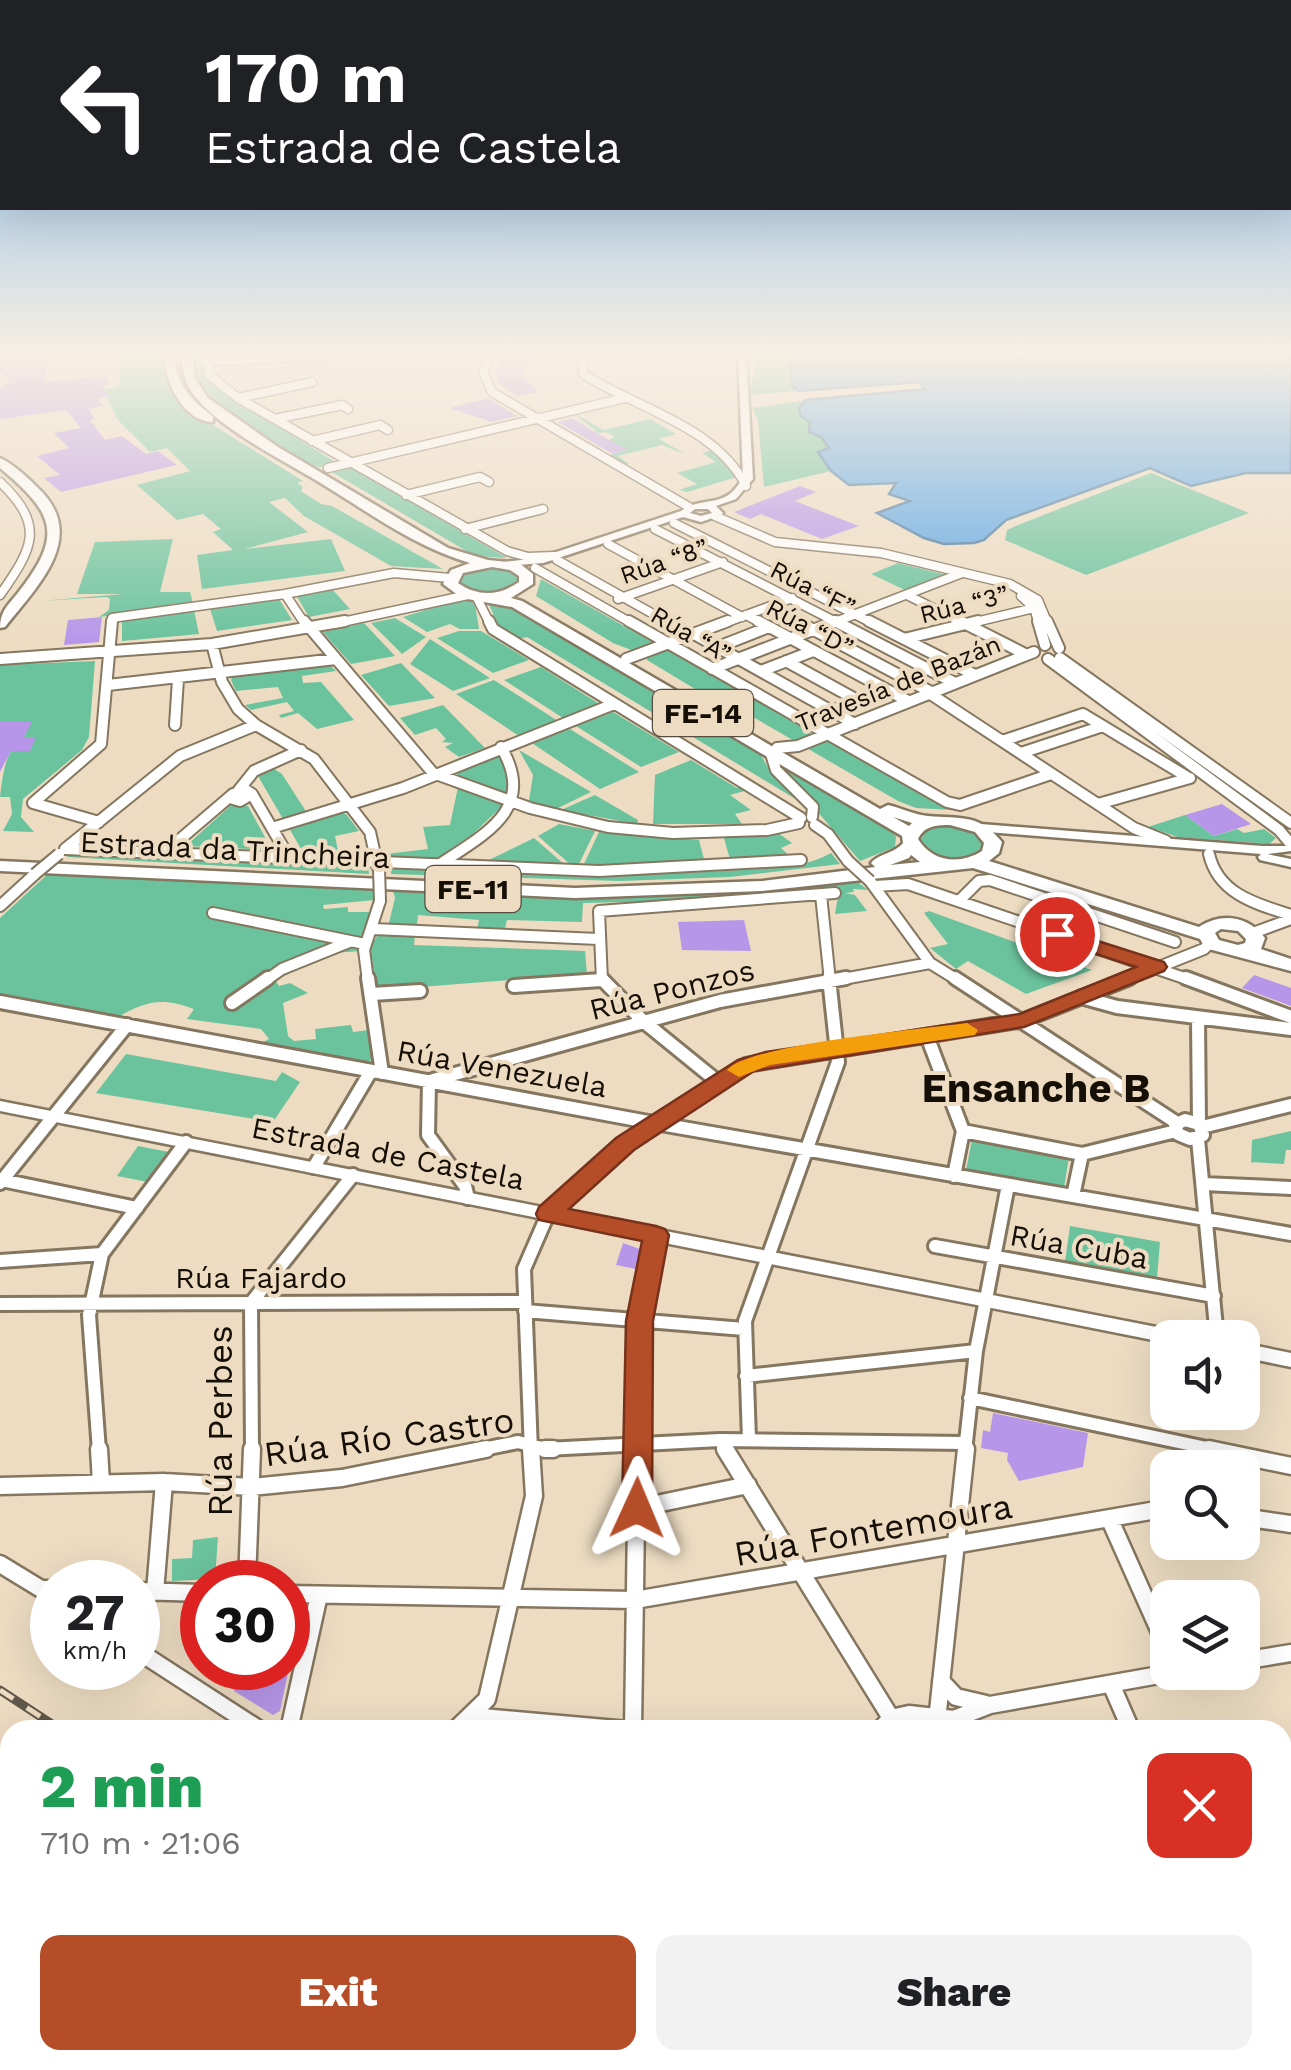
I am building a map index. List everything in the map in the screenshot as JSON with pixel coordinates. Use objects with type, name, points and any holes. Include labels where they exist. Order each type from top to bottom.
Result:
[{"type":"highway","points":[[265,449],[453,577],[472,596],[494,597],[528,578],[507,564],[454,557],[323,473],[305,469],[269,449]]},
{"type":"highway","points":[[0,462],[40,496],[54,524],[48,559],[0,624]]},
{"type":"highway","points":[[0,472],[30,498],[43,526],[36,558],[0,609]]},
{"type":"highway","points":[[453,577],[484,563]]},
{"type":"highway","name":"FE-14","points":[[528,578],[520,593],[527,601],[626,658],[910,839]]},
{"type":"highway","name":"FE-14","points":[[494,597],[518,604],[878,806],[929,822]]},
{"type":"highway","points":[[929,822],[950,820],[985,847],[1210,940],[1250,938],[1291,956]]},
{"type":"highway","name":"Estrada da Trincheira","points":[[0,862],[560,885],[670,885],[860,868],[896,858],[929,822]]},
{"type":"highway","points":[[910,839],[922,857],[945,864]]},
{"type":"highway","name":"Estrada da Trincheira","points":[[0,862],[613,893],[762,886],[945,864],[985,847]]},
{"type":"highway","points":[[1210,940],[1224,922],[1291,965]]},
{"type":"main road","points":[[507,564],[557,558],[704,512],[746,486],[747,449]]},
{"type":"main road","points":[[704,512],[705,506]]},
{"type":"main road","points":[[528,578],[557,558],[704,512]]},
{"type":"main road","points":[[985,847],[1005,837],[1040,836],[1273,858],[1291,864],[1289,845],[1173,844],[1129,834],[1035,829],[985,847]]},
{"type":"main road","name":"Estrada de Castela","points":[[0,1106],[1150,1333]]},
{"type":"main road","points":[[1260,1354],[1291,1360]]},
{"type":"street","points":[[325,449],[513,554],[557,558],[855,724]]},
{"type":"street","points":[[323,473],[411,449]]},
{"type":"street","points":[[589,449],[776,547],[878,557],[962,573],[1016,592],[1034,608],[1045,645],[1291,824]]},
{"type":"street","points":[[716,449],[739,467],[746,486]]},
{"type":"street","points":[[722,452],[737,449]]},
{"type":"street","points":[[722,452],[748,457]]},
{"type":"street","points":[[406,495],[480,476],[489,482]]},
{"type":"street","points":[[0,482],[21,500],[34,532],[28,554],[0,595]]},
{"type":"street","points":[[465,528],[542,508]]},
{"type":"street","points":[[475,512],[490,522]]},
{"type":"street","points":[[704,512],[782,543],[882,553],[1010,584],[1038,600],[1060,653]]},
{"type":"street","points":[[674,523],[973,674]]},
{"type":"street","name":"Rúa “F”","points":[[655,529],[954,682]]},
{"type":"street","name":"Rúa “D”","points":[[608,544],[908,702]]},
{"type":"street","name":"Rúa “8”","points":[[600,605],[742,557]]},
{"type":"street","points":[[99,822],[33,804],[101,744],[112,618],[286,594],[394,573],[453,577]]},
{"type":"street","points":[[712,669],[962,573]]},
{"type":"street","points":[[111,651],[307,626],[430,594],[453,577]]},
{"type":"street","name":"Rúa “A”","points":[[528,578],[600,605],[947,802],[960,805],[1051,774]]},
{"type":"street","points":[[626,658],[810,592]]},
{"type":"street","points":[[196,593],[199,607]]},
{"type":"street","points":[[286,594],[307,626],[433,773],[514,803],[582,822],[673,833],[767,830],[807,821]]},
{"type":"street","points":[[907,595],[1048,659],[1279,830],[1289,845]]},
{"type":"street","points":[[0,656],[212,644],[472,596],[493,629],[828,834],[848,861],[872,883],[930,963],[1024,1020],[1176,1127],[1185,1138],[1200,1130],[1291,1105]]},
{"type":"street","points":[[770,606],[930,692],[1098,804],[1129,834]]},
{"type":"street","name":"Rúa “3”","points":[[836,663],[902,639],[1034,608]]},
{"type":"street","points":[[718,647],[770,628]]},
{"type":"street","points":[[212,644],[220,675],[238,709],[256,725],[314,759],[370,832],[377,866],[380,901],[374,929],[364,944],[377,1072],[314,1168]]},
{"type":"street","name":"Travesía de Bazán","points":[[774,751],[827,735],[1045,645]]},
{"type":"street","points":[[761,671],[813,651]]},
{"type":"street","points":[[1048,659],[1060,653]]},
{"type":"street","points":[[108,685],[336,659]]},
{"type":"street","points":[[786,662],[857,700]]},
{"type":"street","points":[[175,726],[178,679]]},
{"type":"street","points":[[832,710],[884,689]]},
{"type":"street","points":[[272,828],[350,805],[614,704]]},
{"type":"street","points":[[1002,740],[1083,714],[1190,778]]},
{"type":"street","points":[[0,906],[180,756],[256,725]]},
{"type":"street","points":[[1021,753],[1103,726]]},
{"type":"street","points":[[440,864],[482,834],[514,803],[517,769],[501,747]]},
{"type":"street","points":[[164,853],[254,771],[302,750]]},
{"type":"street","points":[[774,751],[776,770],[813,807],[807,821]]},
{"type":"street","points":[[1098,804],[1202,775]]},
{"type":"street","points":[[235,792],[252,794],[290,859]]},
{"type":"street","points":[[62,852],[599,871],[802,860]]},
{"type":"street","points":[[1209,854],[1215,876],[1230,889],[1291,917]]},
{"type":"street","points":[[958,901],[979,881],[990,880],[1174,942]]},
{"type":"street","points":[[872,883],[908,884],[1291,1017]]},
{"type":"street","points":[[718,1082],[600,980],[600,911],[836,893]]},
{"type":"street","points":[[750,1440],[744,1330],[804,1149],[838,1062],[821,896]]},
{"type":"street","points":[[213,914],[364,944]]},
{"type":"street","points":[[1250,938],[1291,917]]},
{"type":"street","points":[[374,929],[598,939]]},
{"type":"street","points":[[466,1720],[488,1699],[534,1496],[524,1269],[548,1214],[603,1162],[657,1123],[718,1082],[766,1059],[1024,1020],[1156,967],[1210,940]]},
{"type":"street","points":[[232,1004],[282,970],[349,942]]},
{"type":"street","name":"Rúa Ponzos","points":[[429,1081],[720,1001],[930,963]]},
{"type":"street","points":[[514,986],[600,980]]},
{"type":"street","points":[[372,994],[420,991]]},
{"type":"street","points":[[1081,997],[1117,1007],[1291,1029]]},
{"type":"street","name":"Rúa Venezuela","points":[[0,1002],[1291,1234]]},
{"type":"street","points":[[1198,1018],[1200,1130],[1216,1320]]},
{"type":"street","points":[[126,1025],[1,1182],[137,1208]]},
{"type":"street","points":[[928,1036],[963,1131],[954,1176]]},
{"type":"street","points":[[429,1081],[428,1134],[465,1186],[468,1198]]},
{"type":"street","points":[[963,1131],[1082,1154],[1176,1127]]},
{"type":"street","points":[[101,1483],[91,1304],[102,1254],[186,1142]]},
{"type":"street","points":[[1073,1196],[1082,1154]]},
{"type":"street","name":"Rúa Perbes","points":[[248,1560],[252,1487],[250,1302],[352,1175]]},
{"type":"street","points":[[1204,1184],[1291,1188]]},
{"type":"street","points":[[936,1720],[976,1351],[1008,1185]]},
{"type":"street","points":[[630,1720],[640,1321],[656,1235]]},
{"type":"street","name":"Rúa Cuba","points":[[935,1246],[1214,1296]]},
{"type":"street","points":[[0,1261],[102,1254]]},
{"type":"street","name":"Rúa Fajardo","points":[[0,1304],[250,1302],[524,1307],[744,1330]]},
{"type":"street","points":[[746,1376],[976,1351]]},
{"type":"street","points":[[970,1398],[1291,1466]]},
{"type":"street","points":[[720,1440],[884,1720]]},
{"type":"street","name":"Rúa Río Castro","points":[[0,1486],[164,1482],[252,1487],[342,1478],[518,1442],[546,1449],[720,1440],[966,1443]]},
{"type":"street","points":[[151,1560],[164,1482]]},
{"type":"street","points":[[637,1508],[748,1485]]},
{"type":"street","name":"Rúa Fontemoura","points":[[310,1595],[634,1600],[1150,1512]]},
{"type":"street","points":[[1110,1520],[1150,1610]]},
{"type":"street","points":[[1260,1520],[1291,1524]]},
{"type":"street","points":[[0,1564],[30,1582]]},
{"type":"street","points":[[291,1720],[319,1595]]},
{"type":"street","points":[[1260,1658],[1291,1652]]},
{"type":"street","points":[[160,1665],[245,1720]]},
{"type":"street","points":[[950,1720],[990,1705],[1150,1677]]},
{"type":"street","points":[[941,1681],[956,1697],[990,1705]]},
{"type":"street","points":[[1111,1684],[1127,1720]]},
{"type":"street","points":[[895,1720],[909,1714],[925,1720]]},
{"type":"street","points":[[471,1716],[516,1720]]},
{"type":"green space","points":[[168,449],[251,449],[303,481],[297,483],[303,487],[301,491],[321,504],[332,506],[443,569],[391,566],[304,516],[285,498],[269,502],[308,532],[245,549],[331,539],[345,571],[202,589],[197,555],[233,550],[213,532],[221,529],[203,514],[177,520],[137,485],[190,471]]},
{"type":"green space","points":[[285,449],[314,449],[335,462],[321,467],[307,465]]},
{"type":"green space","points":[[648,449],[618,456],[629,464],[626,465],[610,455]]},
{"type":"green space","points":[[761,449],[830,449],[819,453],[831,471],[764,487]]},
{"type":"green space","points":[[713,450],[737,477],[687,492],[679,490],[697,484],[677,473],[716,462],[702,453]]},
{"type":"green space","points":[[350,467],[507,558],[475,556],[330,471]]},
{"type":"green space","points":[[1151,473],[1249,513],[1086,575],[1005,540],[1007,530]]},
{"type":"green space","points":[[173,539],[160,592],[190,592],[193,603],[189,605],[99,617],[109,610],[107,597],[40,601],[124,594],[77,594],[95,542]]},
{"type":"green space","points":[[898,563],[947,575],[905,590],[871,574]]},
{"type":"green space","points":[[490,566],[516,571],[522,580],[507,590],[491,593],[474,592],[458,585],[463,572]]},
{"type":"green space","points":[[541,579],[953,810],[916,808],[898,801],[722,699],[710,698],[647,660],[647,656],[613,643],[536,596]]},
{"type":"green space","points":[[332,589],[350,609],[309,617],[296,595]]},
{"type":"green space","points":[[464,598],[475,604],[479,629],[460,629],[450,624],[427,632],[403,617]]},
{"type":"green space","points":[[279,599],[292,620],[217,631],[210,609]]},
{"type":"green space","points":[[488,602],[521,611],[761,755],[771,773],[804,804],[527,637],[519,639],[499,628]]},
{"type":"green space","points":[[194,610],[199,634],[122,641],[122,617]]},
{"type":"green space","points":[[395,618],[426,637],[402,654],[371,623]]},
{"type":"green space","points":[[364,623],[395,656],[351,664],[323,632]]},
{"type":"green space","points":[[459,631],[481,631],[529,660],[493,673],[437,638]]},
{"type":"green space","points":[[430,639],[490,678],[453,691],[410,664]]},
{"type":"green space","points":[[95,661],[89,737],[82,750],[23,799],[21,817],[34,832],[3,831],[12,814],[10,797],[0,797],[6,762],[11,751],[30,751],[35,737],[24,737],[31,722],[0,722],[0,665]]},
{"type":"green space","points":[[401,663],[435,698],[389,706],[361,675]]},
{"type":"green space","points":[[330,665],[336,671],[302,676],[303,683],[321,682],[354,720],[317,729],[298,713],[281,718],[279,715],[294,711],[287,702],[251,710],[245,705],[283,698],[278,687],[236,691],[231,680],[234,674]]},
{"type":"green space","points":[[541,667],[601,705],[563,718],[504,680]]},
{"type":"green space","points":[[494,680],[558,721],[519,736],[456,694]]},
{"type":"green space","points":[[443,705],[485,748],[459,757],[445,747],[453,743],[442,742],[446,739],[436,728],[415,735],[400,718]]},
{"type":"green space","points":[[613,712],[679,752],[641,767],[576,726]]},
{"type":"green space","points":[[570,729],[639,772],[600,789],[532,743]]},
{"type":"green space","points":[[519,750],[591,792],[556,809],[529,801],[533,775]]},
{"type":"green space","points":[[500,756],[511,774],[508,793],[453,773]]},
{"type":"green space","points":[[691,760],[737,788],[748,790],[730,795],[751,810],[735,814],[742,824],[653,824],[655,775]]},
{"type":"green space","points":[[778,766],[891,831],[896,836],[895,847],[860,861]]},
{"type":"green space","points":[[273,768],[282,774],[307,813],[283,819],[258,776]]},
{"type":"green space","points":[[458,787],[503,805],[472,835],[433,861],[389,859],[386,854],[428,849],[423,827],[450,825]]},
{"type":"green space","points":[[595,795],[638,820],[637,824],[561,810]]},
{"type":"green space","points":[[230,806],[248,806],[272,850],[186,846]]},
{"type":"green space","points":[[341,813],[359,831],[335,836],[339,855],[304,854],[289,828]]},
{"type":"green space","points":[[1185,815],[1214,836],[1237,829],[1244,833],[1264,829],[1276,838],[1269,844],[1178,837],[1148,827]]},
{"type":"green space","points":[[559,824],[595,831],[578,866],[571,865],[538,836]]},
{"type":"green space","points":[[941,826],[972,831],[983,846],[977,853],[960,859],[933,854],[920,841],[926,831]]},
{"type":"green space","points":[[599,832],[699,840],[705,863],[583,866]]},
{"type":"green space","points":[[778,833],[792,843],[781,848],[791,857],[731,863],[724,838]]},
{"type":"green space","points":[[534,838],[565,865],[485,862]]},
{"type":"green space","points":[[71,852],[368,867],[369,874],[67,857]]},
{"type":"green space","points":[[831,853],[840,864],[730,877],[620,881],[391,874],[391,867],[572,873],[707,872],[794,865]]},
{"type":"green space","points":[[50,872],[373,890],[374,900],[323,905],[324,909],[348,907],[348,912],[370,912],[365,937],[358,940],[360,951],[334,953],[275,980],[279,986],[290,983],[308,993],[283,1003],[288,1036],[294,1041],[316,1039],[315,1029],[351,1025],[353,1032],[369,1030],[373,1060],[359,1063],[259,1044],[269,1039],[261,1029],[187,1019],[194,1009],[172,1003],[144,1005],[116,1018],[0,997],[0,918]]},
{"type":"green space","points":[[855,880],[868,890],[845,893],[855,895],[867,911],[835,914],[838,897],[834,889],[583,903],[582,922],[507,920],[505,928],[477,929],[479,920],[418,915],[417,924],[453,928],[389,923],[393,891],[668,897]]},
{"type":"green space","points":[[929,911],[1092,970],[1026,994],[968,961],[956,969],[930,948],[948,944],[924,913]]},
{"type":"green space","points":[[415,934],[414,945],[585,951],[587,974],[381,990],[376,986],[370,948],[377,936]]},
{"type":"green space","points":[[126,1054],[276,1081],[282,1072],[300,1082],[273,1122],[96,1093]]},
{"type":"green space","points":[[1291,1131],[1291,1150],[1286,1150],[1284,1164],[1251,1162],[1252,1140]]},
{"type":"green space","points":[[972,1140],[1069,1157],[1064,1188],[966,1170]]},
{"type":"green space","points":[[138,1146],[169,1152],[148,1182],[117,1176]]},
{"type":"green space","points":[[1070,1226],[1160,1242],[1157,1278],[1065,1261]]},
{"type":"green space","points":[[218,1537],[216,1560],[180,1560],[180,1581],[172,1581],[172,1559],[192,1558],[193,1540]]},
{"type":"water","points":[[827,449],[1291,449],[1291,473],[1246,473],[1191,486],[1150,468],[1006,520],[984,540],[944,544],[877,513],[910,501],[889,494],[896,483],[849,485],[831,471],[818,452]]},
{"type":"building","points":[[67,449],[139,449],[146,454],[158,451],[177,465],[61,492],[44,478],[60,475],[37,456]]},
{"type":"building","points":[[604,449],[628,450],[613,454]]},
{"type":"building","points":[[800,486],[816,492],[795,501],[859,526],[822,539],[761,514],[750,519],[734,512]]},
{"type":"building","points":[[102,617],[99,642],[64,645],[68,620]]},
{"type":"building","points":[[0,722],[32,722],[24,737],[36,737],[30,751],[11,751],[0,772]]},
{"type":"building","points":[[1222,804],[1251,824],[1214,836],[1185,815]]},
{"type":"building","points":[[744,920],[751,951],[682,950],[678,922]]},
{"type":"building","points":[[1254,975],[1291,988],[1291,1006],[1242,988]]},
{"type":"building","points":[[623,1243],[640,1249],[636,1269],[616,1265]]},
{"type":"building","points":[[993,1413],[1088,1433],[1083,1467],[1019,1481],[1007,1460],[1008,1453],[981,1448],[983,1430],[990,1432]]},
{"type":"building","points":[[284,1690],[280,1711],[273,1715],[234,1691]]},
{"type":"railway","points":[[0,1690],[46,1720]]},
{"type":"slow traffic","points":[[739,1070],[766,1059],[967,1030]]},
{"type":"district","name":"Ensanche B","points":[[1036,1088]]},
{"type":"route","points":[[637,1508],[640,1321],[656,1235],[548,1214],[625,1144],[746,1066],[766,1059],[1024,1020],[1156,967],[1057,934]]}]
